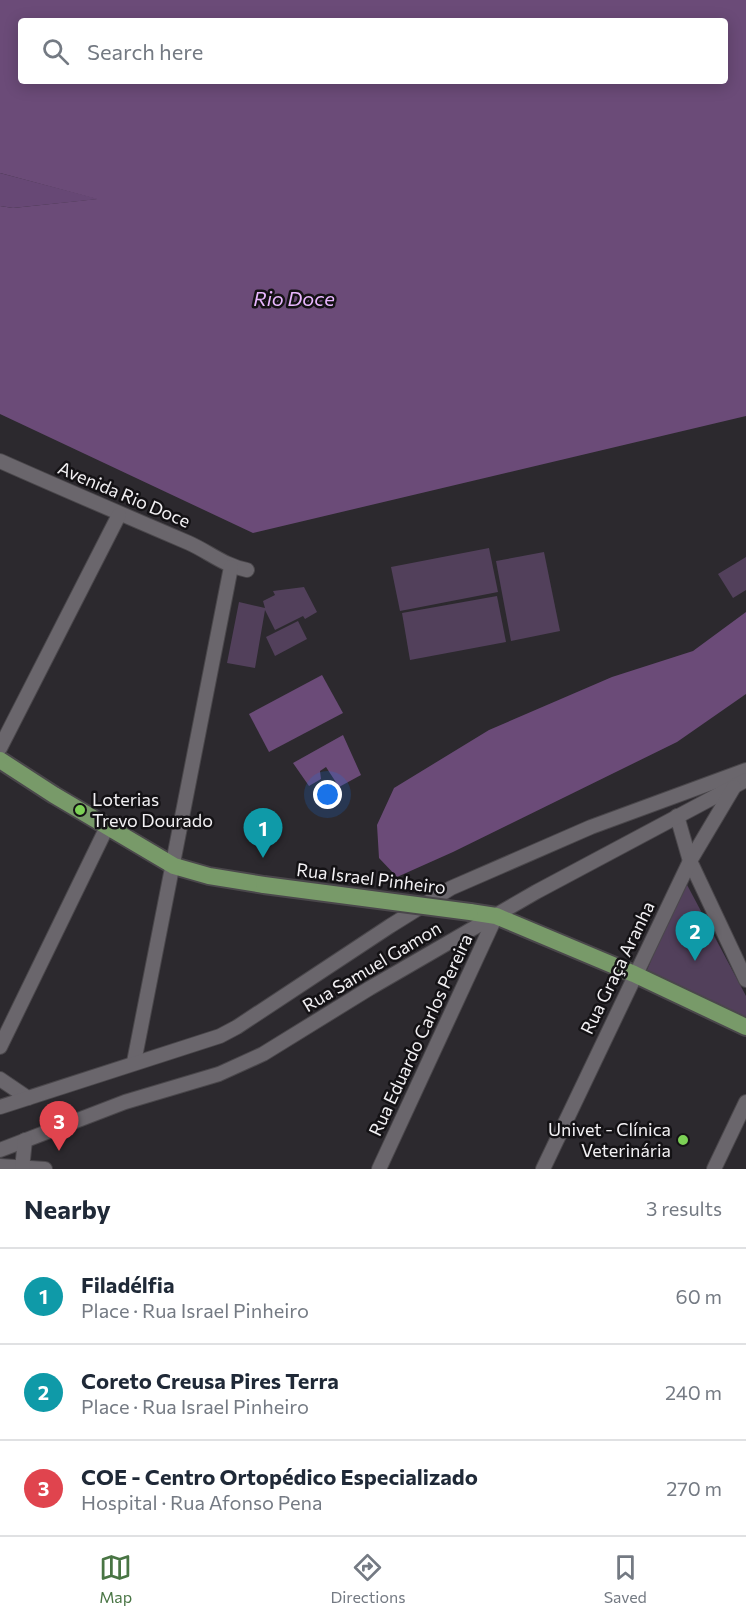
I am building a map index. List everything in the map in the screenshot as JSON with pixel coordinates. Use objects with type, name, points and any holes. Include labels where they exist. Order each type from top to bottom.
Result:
[{"type":"main road","name":"Rua Israel Pinheiro","points":[[0,760],[174,866],[209,876],[264,885],[496,916],[634,974],[746,1027]]},
{"type":"street","name":"Avenida Rio Doce","points":[[0,461],[119,515],[191,544],[231,567],[247,570]]},
{"type":"street","points":[[0,748],[119,515]]},
{"type":"street","points":[[134,1062],[231,567]]},
{"type":"street","points":[[0,1107],[134,1062],[201,1043],[237,1027],[451,888],[591,827],[746,770]]},
{"type":"street","name":"Rua Samuel Gamon","points":[[0,1150],[125,1102],[219,1074],[263,1054],[369,988],[536,892],[740,783]]},
{"type":"street","name":"Rua Graça Aranha","points":[[543,1169],[634,974],[690,861],[740,783]]},
{"type":"street","points":[[677,816],[690,861],[746,980]]},
{"type":"street","points":[[0,1047],[107,827]]},
{"type":"street","name":"Rua Eduardo Carlos Pereira","points":[[379,1169],[496,916]]},
{"type":"street","points":[[0,1079],[27,1098]]},
{"type":"street","points":[[714,1169],[746,1102]]},
{"type":"street","points":[[22,1168],[25,1140]]},
{"type":"street","points":[[0,1166],[45,1169]]},
{"type":"shaded area","points":[[0,173],[99,199],[13,208],[0,206]]},
{"type":"shaded area","points":[[489,548],[498,592],[400,611],[391,567]]},
{"type":"shaded area","points":[[544,552],[560,631],[511,641],[496,561]]},
{"type":"shaded area","points":[[746,557],[746,590],[733,598],[718,574]]},
{"type":"shaded area","points":[[304,587],[317,612],[305,619],[303,616],[275,630],[265,610],[255,668],[227,663],[239,602],[265,608],[263,601],[275,595],[273,591]]},
{"type":"shaded area","points":[[497,596],[506,642],[410,660],[402,613]]},
{"type":"shaded area","points":[[298,621],[307,639],[275,656],[266,637]]},
{"type":"shaded area","points":[[685,881],[746,996],[746,1017],[647,970]]},
{"type":"water","name":"Rio Doce","points":[[0,0],[746,0],[746,416],[253,533],[0,414],[0,206],[13,208],[97,199],[0,173]]},
{"type":"water","points":[[746,612],[746,694],[677,742],[453,852],[397,877],[379,858],[377,825],[394,788],[489,730],[612,677],[693,651]]},
{"type":"water","points":[[322,675],[343,713],[269,752],[249,714]]},
{"type":"water","points":[[343,735],[361,775],[339,787],[326,767],[320,771],[321,779],[309,786],[293,763]]},
{"type":"place","name":"Loterias Trevo Dourado","points":[[80,810]]},
{"type":"place","name":"Filadélfia","points":[[263,858]]},
{"type":"place","name":"Coreto Creusa Pires Terra","points":[[695,961]]},
{"type":"place","name":"Univet - Clínica Veterinária","points":[[683,1140]]},
{"type":"place","name":"COE - Centro Ortopédico Especializado","points":[[59,1151]]}]
